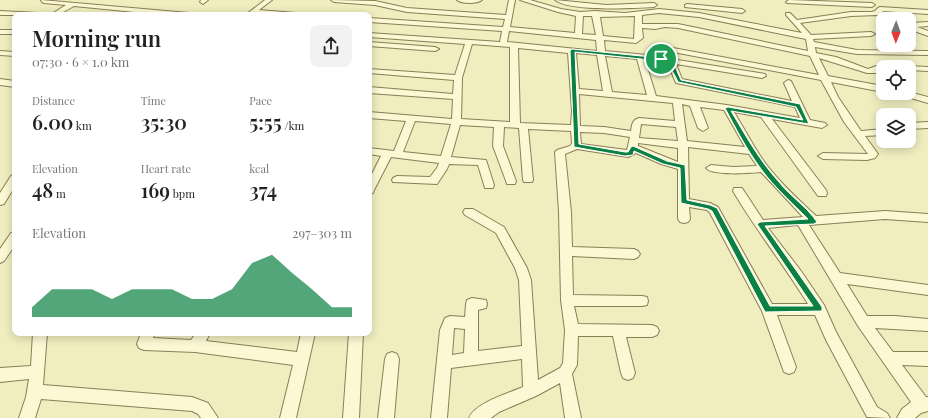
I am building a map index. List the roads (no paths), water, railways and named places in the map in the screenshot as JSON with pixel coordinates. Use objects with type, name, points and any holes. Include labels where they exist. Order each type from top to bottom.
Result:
[{"type":"street","points":[[45,0],[154,12]]},
{"type":"street","points":[[87,5],[94,0]]},
{"type":"street","points":[[251,12],[269,0]]},
{"type":"street","points":[[334,0],[388,3],[407,10],[509,17]]},
{"type":"street","points":[[460,0],[480,0],[477,15]]},
{"type":"street","points":[[503,44],[512,0]]},
{"type":"street","points":[[523,0],[560,11],[580,14],[638,14],[672,12],[699,15],[766,27],[810,41],[858,52],[928,53]]},
{"type":"street","points":[[558,0],[585,6],[676,5],[742,11]]},
{"type":"street","points":[[57,12],[71,2]]},
{"type":"street","points":[[789,2],[869,2],[878,12],[899,9],[928,12]]},
{"type":"street","points":[[0,13],[12,14]]},
{"type":"street","points":[[596,13],[608,94]]},
{"type":"street","points":[[795,22],[851,14],[876,13]]},
{"type":"street","points":[[578,36],[580,14]]},
{"type":"street","points":[[372,20],[507,29],[636,41],[639,38],[637,26],[638,14]]},
{"type":"street","points":[[788,14],[810,41],[813,55],[842,110],[873,154],[872,156],[823,156]]},
{"type":"street","points":[[916,25],[928,24]]},
{"type":"street","points":[[637,26],[655,27],[670,25],[833,59],[867,71],[876,69]]},
{"type":"street","points":[[762,43],[766,27]]},
{"type":"street","points":[[916,28],[928,34]]},
{"type":"street","points":[[0,32],[12,32]]},
{"type":"street","points":[[810,41],[871,34]]},
{"type":"street","points":[[372,36],[503,44],[601,53],[664,60],[762,76]]},
{"type":"street","points":[[397,180],[433,181],[442,169],[456,122],[458,78],[469,42]]},
{"type":"street","points":[[372,44],[434,48]]},
{"type":"street","points":[[514,45],[519,126],[528,180]]},
{"type":"street","points":[[664,60],[664,52],[666,50],[673,50],[876,88]]},
{"type":"street","points":[[572,51],[575,91],[576,146]]},
{"type":"street","points":[[0,53],[12,54]]},
{"type":"street","points":[[640,57],[652,99]]},
{"type":"street","points":[[664,60],[671,63],[679,81],[798,105]]},
{"type":"street","points":[[916,68],[928,68]]},
{"type":"street","points":[[372,71],[458,78]]},
{"type":"street","points":[[0,82],[12,84]]},
{"type":"street","points":[[788,83],[807,123]]},
{"type":"street","points":[[372,90],[457,97]]},
{"type":"street","points":[[575,91],[694,103],[822,125]]},
{"type":"street","points":[[916,97],[927,100]]},
{"type":"street","points":[[677,101],[682,144],[684,219]]},
{"type":"street","points":[[694,103],[703,128]]},
{"type":"street","points":[[728,108],[764,169],[808,222],[863,322],[888,358],[925,404],[911,410],[906,418]]},
{"type":"street","points":[[372,115],[499,125],[604,130],[634,141],[665,162],[683,166]]},
{"type":"street","points":[[765,116],[822,193]]},
{"type":"street","points":[[372,185],[392,154],[411,119]]},
{"type":"street","points":[[477,418],[494,407],[531,391],[565,373],[570,365],[572,330],[567,300],[567,251],[560,152],[576,146],[631,154],[637,123],[639,121],[679,124]]},
{"type":"street","points":[[499,125],[498,146],[511,181]]},
{"type":"street","points":[[916,126],[928,125]]},
{"type":"street","points":[[858,134],[876,133]]},
{"type":"street","points":[[634,141],[752,151]]},
{"type":"street","points":[[372,151],[444,160],[482,162],[489,185]]},
{"type":"street","points":[[711,168],[733,170],[764,169]]},
{"type":"street","points":[[0,200],[12,182]]},
{"type":"street","points":[[738,191],[819,309],[831,336],[873,416]]},
{"type":"street","points":[[684,202],[710,207],[714,210],[768,310],[789,367]]},
{"type":"street","points":[[469,212],[500,230],[521,268],[525,280],[531,391]]},
{"type":"street","points":[[760,224],[808,222],[885,215],[928,218]]},
{"type":"street","points":[[0,258],[12,240]]},
{"type":"street","points":[[567,251],[634,254]]},
{"type":"street","points":[[838,278],[928,290]]},
{"type":"street","points":[[567,300],[642,301]]},
{"type":"street","points":[[471,358],[472,304],[481,304]]},
{"type":"street","points":[[768,310],[819,309]]},
{"type":"street","points":[[439,418],[447,330],[450,322],[471,323]]},
{"type":"street","points":[[863,322],[895,322],[928,325]]},
{"type":"street","points":[[572,330],[652,331]]},
{"type":"street","points":[[618,330],[628,373]]},
{"type":"street","points":[[27,418],[35,391],[40,336]]},
{"type":"street","points":[[147,336],[144,344],[195,346],[301,359]]},
{"type":"street","points":[[195,346],[201,336]]},
{"type":"street","points":[[288,418],[307,336]]},
{"type":"street","points":[[352,418],[356,336]]},
{"type":"street","points":[[444,362],[528,352]]},
{"type":"street","points":[[888,358],[928,359]]},
{"type":"street","points":[[386,418],[392,359]]},
{"type":"street","points":[[0,375],[37,372]]},
{"type":"street","points":[[565,373],[572,418]]},
{"type":"street","points":[[35,391],[199,405],[206,410],[210,418]]}]
